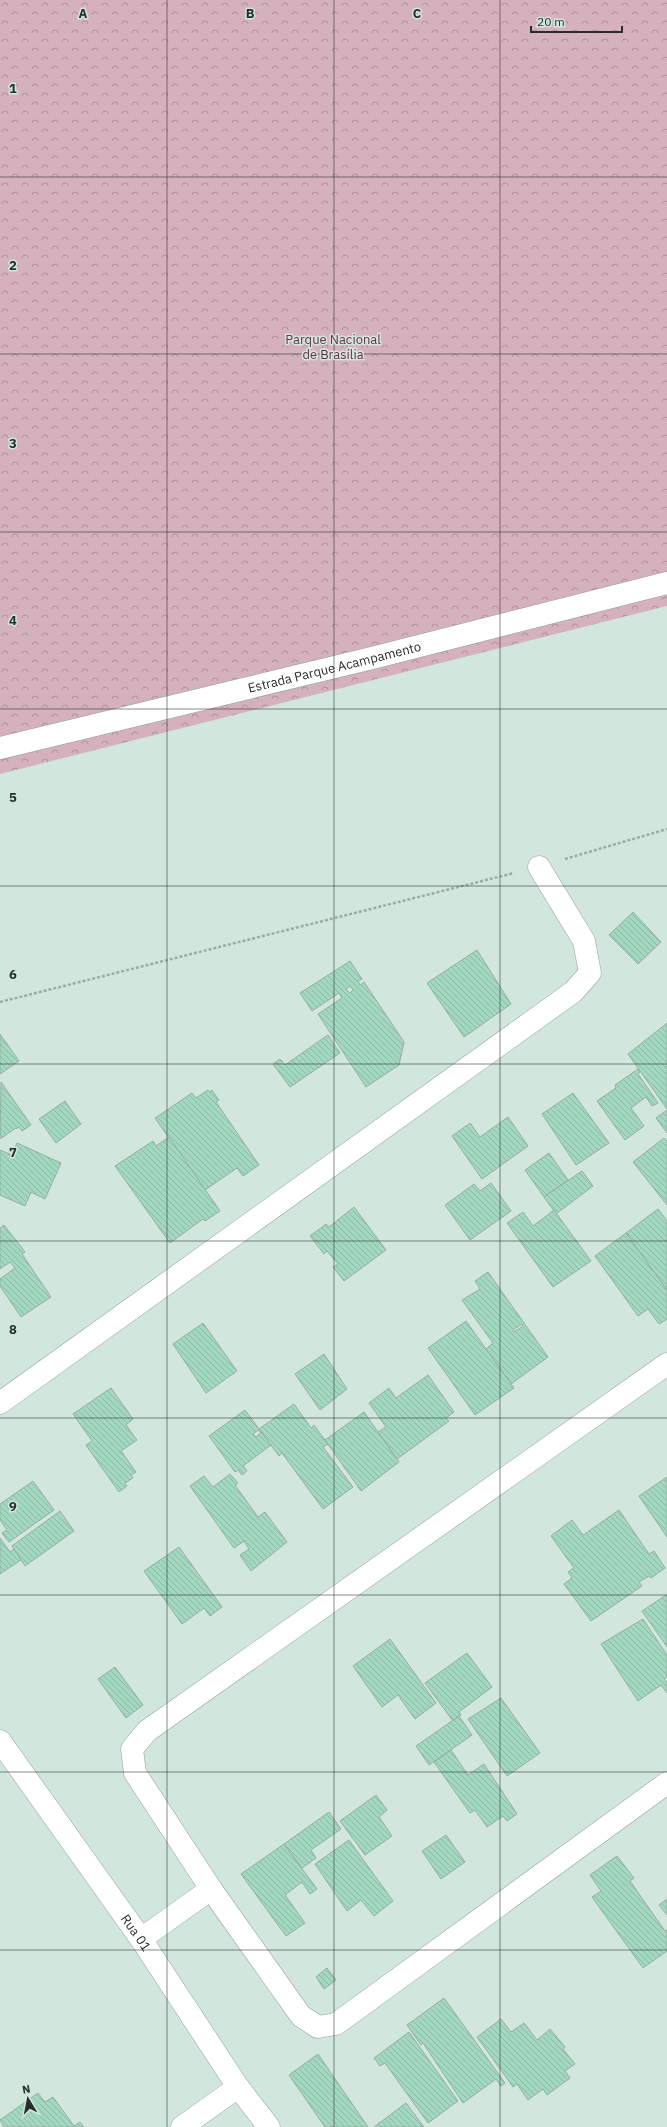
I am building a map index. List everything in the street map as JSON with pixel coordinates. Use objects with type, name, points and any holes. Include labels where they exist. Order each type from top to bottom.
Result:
[{"type":"street","name":"Estrada Parque Acampamento","points":[[0,748],[372,658],[667,583]]},
{"type":"street","points":[[0,1403],[573,992],[590,973],[584,941],[539,867]]},
{"type":"street","points":[[667,1364],[147,1731],[132,1749],[135,1773],[211,1889],[301,2016],[318,2027],[336,2024],[667,1783]]},
{"type":"street","name":"Rua 01","points":[[0,1741],[141,1939],[238,2087],[269,2127]]},
{"type":"street","points":[[141,1939],[211,1889]]},
{"type":"street","points":[[182,2127],[238,2087]]},
{"type":"path","points":[[0,1002],[539,867],[667,829]]},
{"type":"green space","name":"Parque Nacional de Brasília","points":[[0,0],[667,0],[667,606],[0,774]]},
{"type":"building","points":[[633,912],[661,942],[638,964],[609,935]]},
{"type":"building","points":[[477,950],[511,1004],[464,1037],[427,983]]},
{"type":"building","points":[[350,961],[362,979],[358,981],[360,985],[364,982],[404,1042],[399,1065],[366,1087],[318,1014],[342,998],[339,993],[312,1011],[300,993]],"holes":[[[350,986],[353,990],[350,993],[346,989]]]},
{"type":"building","points":[[667,1023],[667,1109],[628,1054]]},
{"type":"building","points":[[0,1034],[19,1061],[0,1074]]},
{"type":"building","points":[[328,1035],[340,1053],[290,1087],[273,1064],[280,1059],[285,1065]]},
{"type":"building","points":[[638,1069],[640,1072],[638,1074],[658,1103],[652,1106],[646,1097],[631,1108],[644,1126],[625,1140],[597,1101],[616,1088],[615,1085]]},
{"type":"building","points":[[1,1082],[31,1125],[22,1131],[19,1127],[16,1128],[0,1139]]},
{"type":"building","points":[[208,1090],[210,1092],[212,1090],[219,1100],[216,1102],[259,1165],[243,1176],[237,1168],[205,1190],[155,1118],[192,1093],[196,1098]]},
{"type":"building","points":[[573,1093],[609,1143],[576,1165],[542,1114]]},
{"type":"building","points":[[65,1101],[81,1124],[56,1143],[39,1119]]},
{"type":"building","points":[[667,1110],[667,1133],[656,1118]]},
{"type":"building","points":[[508,1117],[528,1146],[482,1179],[452,1136],[470,1123],[480,1137]]},
{"type":"building","points":[[169,1137],[220,1211],[205,1221],[203,1219],[170,1243],[115,1166],[153,1141],[156,1146]]},
{"type":"building","points":[[664,1138],[667,1141],[667,1205],[633,1162]]},
{"type":"building","points":[[17,1143],[61,1163],[45,1199],[31,1192],[25,1206],[0,1195],[0,1150],[12,1155]]},
{"type":"building","points":[[549,1153],[568,1180],[544,1197],[525,1170]]},
{"type":"building","points":[[582,1171],[593,1186],[556,1214],[544,1197]]},
{"type":"building","points":[[491,1183],[511,1211],[470,1240],[445,1205],[474,1184],[480,1191]]},
{"type":"building","points":[[354,1207],[386,1250],[344,1281],[333,1267],[338,1264],[327,1251],[324,1254],[310,1236],[326,1224],[329,1227]]},
{"type":"building","points":[[658,1209],[667,1221],[667,1290],[626,1233]]},
{"type":"building","points":[[554,1210],[591,1261],[553,1287],[507,1223],[523,1212],[533,1226]]},
{"type":"building","points":[[4,1225],[25,1252],[22,1254],[51,1297],[21,1317],[0,1286],[0,1279],[15,1268],[10,1262],[0,1269],[0,1228]]},
{"type":"building","points":[[626,1233],[667,1290],[667,1319],[659,1324],[648,1309],[638,1316],[595,1256]]},
{"type":"building","points":[[488,1272],[548,1357],[511,1384],[486,1349],[493,1343],[462,1300],[480,1289],[475,1281]],"holes":[[[522,1324],[523,1326],[514,1332],[513,1330]]]},
{"type":"building","points":[[466,1321],[514,1388],[475,1415],[428,1348]]},
{"type":"building","points":[[203,1323],[237,1371],[206,1393],[173,1344]]},
{"type":"building","points":[[324,1354],[347,1389],[320,1410],[295,1374]]},
{"type":"building","points":[[428,1375],[454,1412],[446,1418],[449,1421],[397,1459],[378,1432],[386,1427],[369,1403],[389,1388],[396,1398]]},
{"type":"building","points":[[111,1388],[133,1419],[126,1425],[137,1440],[121,1451],[136,1472],[131,1475],[133,1478],[125,1483],[127,1486],[119,1492],[86,1445],[92,1441],[73,1414]]},
{"type":"building","points":[[294,1404],[311,1428],[314,1425],[328,1444],[323,1447],[353,1487],[323,1509],[282,1453],[279,1456],[259,1429]]},
{"type":"building","points":[[245,1410],[271,1445],[243,1466],[247,1471],[242,1475],[238,1470],[235,1472],[209,1436]],"holes":[[[258,1430],[261,1433],[256,1437],[253,1434]]]},
{"type":"building","points":[[364,1412],[399,1462],[361,1491],[325,1440]]},
{"type":"building","points":[[230,1474],[238,1483],[235,1485],[258,1517],[265,1512],[287,1542],[251,1571],[240,1555],[249,1549],[244,1541],[234,1548],[190,1486],[204,1476],[213,1487]]},
{"type":"building","points":[[667,1477],[667,1537],[639,1496]]},
{"type":"building","points":[[33,1481],[54,1510],[9,1542],[2,1533],[7,1530],[0,1520],[0,1504]]},
{"type":"building","points":[[619,1510],[649,1554],[654,1551],[665,1568],[651,1578],[649,1576],[639,1582],[642,1586],[591,1621],[564,1584],[572,1578],[568,1572],[574,1568],[551,1536],[572,1520],[583,1535]]},
{"type":"building","points":[[60,1511],[74,1531],[25,1566],[12,1546]]},
{"type":"building","points":[[0,1538],[10,1552],[14,1549],[21,1560],[0,1574]]},
{"type":"building","points":[[179,1547],[222,1607],[210,1616],[204,1608],[182,1624],[144,1571]]},
{"type":"building","points":[[667,1595],[667,1647],[642,1611]]},
{"type":"building","points":[[643,1619],[667,1655],[667,1677],[664,1679],[667,1682],[667,1693],[661,1685],[638,1701],[601,1644]]},
{"type":"building","points":[[390,1639],[436,1703],[415,1719],[398,1695],[382,1707],[353,1666]]},
{"type":"building","points":[[467,1653],[492,1687],[459,1712],[461,1715],[453,1721],[425,1683]]},
{"type":"building","points":[[115,1667],[143,1705],[126,1718],[98,1679]]},
{"type":"building","points":[[501,1698],[540,1753],[507,1776],[468,1719]]},
{"type":"building","points":[[459,1716],[472,1735],[429,1765],[416,1746]]},
{"type":"building","points":[[451,1750],[468,1775],[484,1764],[517,1814],[507,1821],[503,1816],[487,1827],[475,1810],[470,1813],[434,1762]]},
{"type":"building","points":[[376,1795],[387,1810],[379,1817],[392,1836],[365,1855],[340,1821]]},
{"type":"building","points":[[329,1812],[341,1829],[311,1850],[316,1858],[302,1868],[284,1844]]},
{"type":"building","points":[[446,1835],[465,1862],[441,1879],[422,1851]]},
{"type":"building","points":[[349,1840],[393,1901],[374,1916],[361,1900],[347,1911],[315,1864]]},
{"type":"building","points":[[284,1844],[317,1889],[310,1894],[302,1882],[285,1895],[305,1923],[286,1936],[241,1874]]},
{"type":"building","points":[[617,1856],[634,1878],[630,1881],[665,1931],[667,1930],[667,1951],[643,1968],[592,1897],[601,1891],[590,1875]]},
{"type":"building","points":[[667,1899],[667,1915],[659,1905]]},
{"type":"building","points":[[327,1968],[336,1980],[324,1989],[316,1977]]},
{"type":"building","points":[[444,1998],[505,2083],[501,2086],[496,2079],[463,2103],[423,2043],[421,2045],[407,2025]]},
{"type":"building","points":[[501,2019],[511,2032],[524,2023],[537,2040],[550,2029],[565,2047],[563,2049],[575,2064],[565,2071],[570,2078],[547,2095],[543,2089],[528,2100],[517,2084],[513,2087],[477,2037]]},
{"type":"building","points":[[409,2032],[458,2101],[428,2123],[385,2063],[380,2066],[374,2058]]},
{"type":"building","points":[[318,2054],[368,2127],[325,2127],[289,2075]]},
{"type":"building","points":[[38,2093],[45,2102],[53,2097],[74,2126],[80,2122],[84,2127],[4,2127],[0,2120]]},
{"type":"building","points":[[406,2103],[424,2127],[374,2127]]}]
